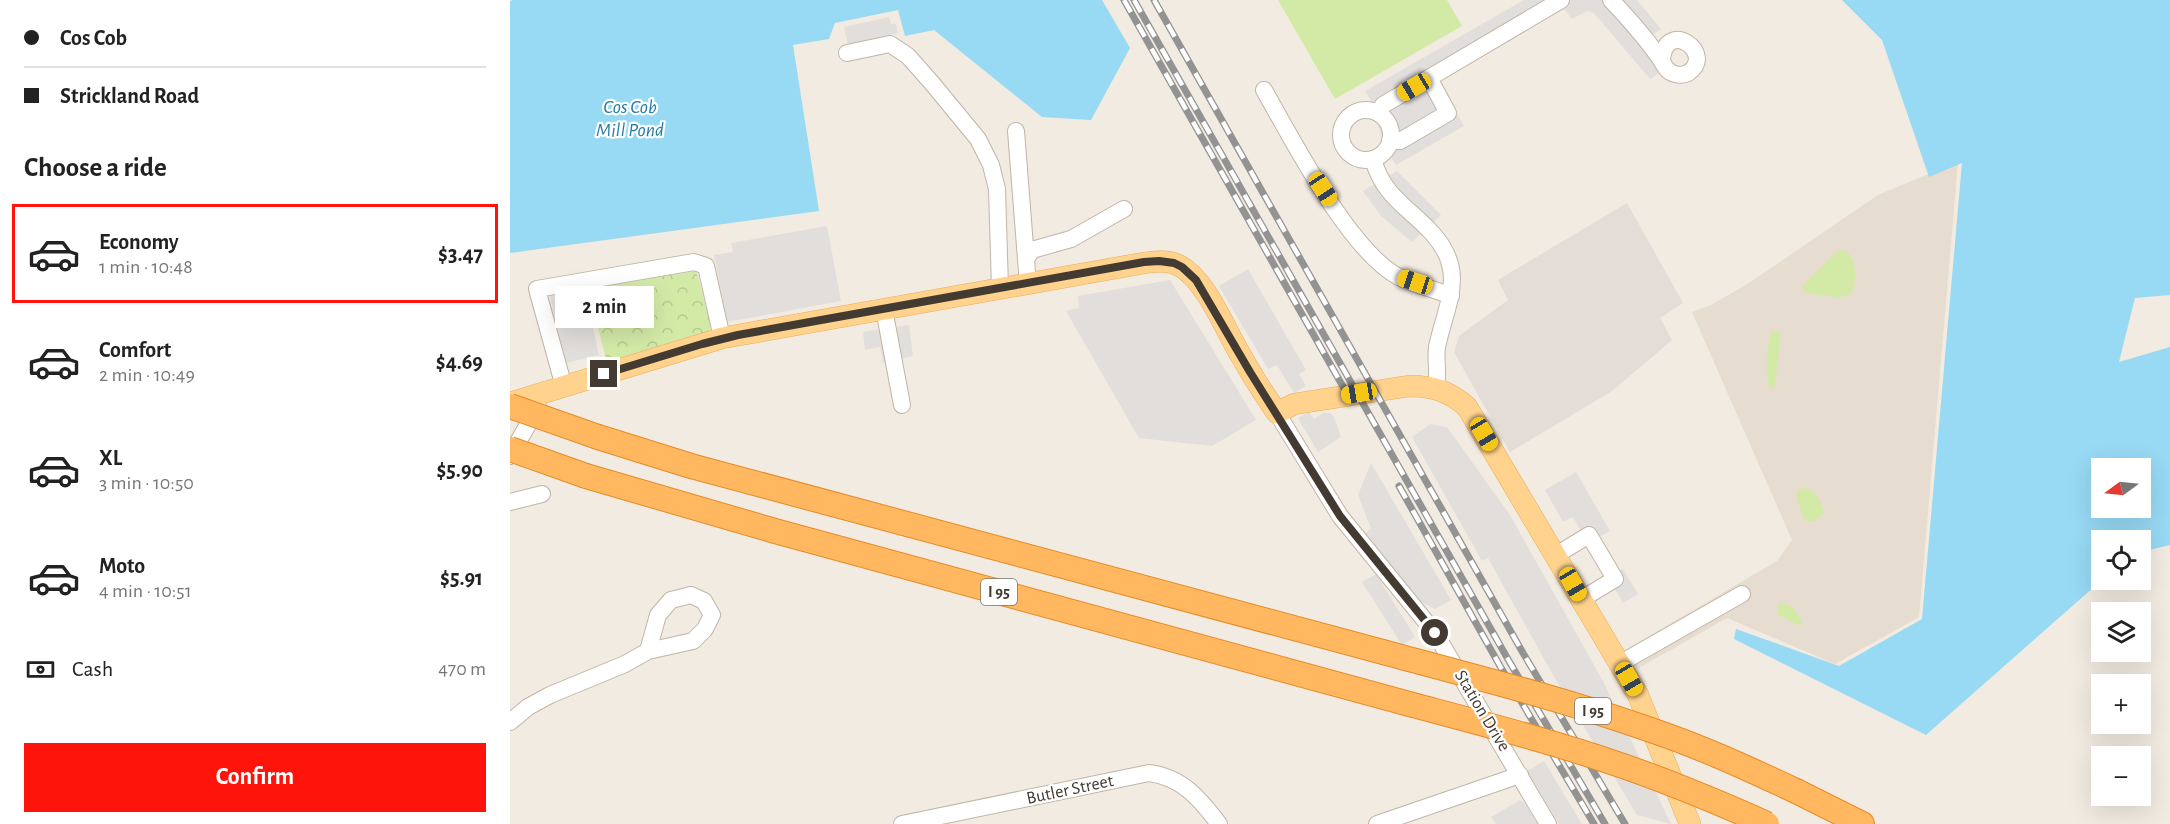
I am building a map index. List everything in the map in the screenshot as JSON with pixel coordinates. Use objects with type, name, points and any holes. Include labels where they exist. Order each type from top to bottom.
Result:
[{"type":"highway","name":"I 95","points":[[510,404],[598,437],[691,466],[1546,696],[1648,729],[1738,764],[1857,821]]},
{"type":"highway","name":"I 95","points":[[510,449],[586,476],[775,531],[1541,740],[1673,784],[1767,824]]},
{"type":"main road","name":"Station Drive","points":[[1028,284],[1159,261],[1174,263],[1182,267],[1196,280],[1277,413]]},
{"type":"main road","points":[[510,404],[722,339],[1028,284]]},
{"type":"main road","points":[[1277,413],[1294,404],[1399,387],[1436,388],[1457,399],[1472,414],[1638,694],[1690,824]]},
{"type":"street","points":[[1378,113],[1383,105],[1561,0]]},
{"type":"street","points":[[1611,0],[1648,44],[1662,60],[1668,71],[1677,75],[1689,72],[1694,67],[1696,55],[1692,46],[1678,40],[1670,43],[1648,44]]},
{"type":"street","points":[[1662,60],[1663,52],[1670,43]]},
{"type":"street","points":[[847,53],[890,44],[908,56],[978,139],[991,165],[997,189],[1000,288]]},
{"type":"street","points":[[1390,141],[1400,141],[1449,113],[1429,78]]},
{"type":"street","points":[[1264,90],[1302,157],[1343,220],[1377,261],[1400,277],[1451,296]]},
{"type":"street","points":[[1369,110],[1378,113],[1387,122],[1390,141],[1386,150],[1373,159],[1365,160],[1352,155],[1343,144],[1341,129],[1351,115],[1369,110]]},
{"type":"street","points":[[1016,131],[1028,284]]},
{"type":"street","points":[[1373,159],[1377,175],[1386,190],[1432,233],[1448,257],[1453,288],[1436,354],[1438,373],[1436,388]]},
{"type":"street","points":[[1026,259],[1032,250],[1071,239],[1124,209]]},
{"type":"street","points":[[564,387],[537,289],[694,262],[705,266],[722,339]]},
{"type":"street","points":[[884,309],[902,405]]},
{"type":"street","points":[[510,456],[538,409],[543,393]]},
{"type":"street","name":"Station Drive","points":[[1277,413],[1340,516],[1435,633],[1548,824]]},
{"type":"street","points":[[510,502],[542,494]]},
{"type":"street","points":[[1556,555],[1589,535],[1615,579],[1582,599]]},
{"type":"street","points":[[1620,664],[1742,594]]},
{"type":"street","points":[[510,722],[528,707],[550,694],[625,664],[648,651]]},
{"type":"street","name":"Butler Street","points":[[902,824],[1149,773],[1171,779],[1194,793],[1219,824]]},
{"type":"street","points":[[1377,824],[1414,818],[1520,775]]},
{"type":"shaded area","points":[[1524,0],[1637,0],[1661,29],[1652,35],[1658,74],[1650,79],[1594,13],[1587,11],[1572,19],[1564,9],[1442,80],[1441,86],[1464,126],[1396,165],[1386,150],[1370,99],[1365,91]]},
{"type":"shaded area","points":[[889,17],[891,24],[896,24],[898,33],[848,45],[844,27]]},
{"type":"shaded area","points":[[1958,162],[1919,617],[1835,664],[1727,618],[1637,669],[1627,649],[1777,561],[1792,540],[1692,312],[1711,305],[1749,283],[1878,195]]},
{"type":"shaded area","points":[[1397,171],[1441,215],[1412,242],[1381,216],[1363,191]]},
{"type":"shaded area","points":[[1627,203],[1683,303],[1660,318],[1672,340],[1612,391],[1510,452],[1454,352],[1459,336],[1508,300],[1498,280]]},
{"type":"shaded area","points":[[827,226],[841,301],[727,322],[714,255],[733,252],[731,243]]},
{"type":"shaded area","points":[[1248,269],[1306,370],[1299,374],[1306,386],[1294,393],[1277,365],[1268,369],[1219,286]]},
{"type":"shaded area","points":[[1170,280],[1256,420],[1212,446],[1139,438],[1066,311],[1079,308],[1078,296]]},
{"type":"shaded area","points":[[583,284],[599,355],[566,363],[549,292]]},
{"type":"shaded area","points":[[909,325],[913,356],[883,363],[880,347],[865,350],[863,332]]},
{"type":"shaded area","points":[[1309,412],[1314,419],[1323,413],[1330,413],[1334,417],[1341,437],[1318,452],[1298,418]]},
{"type":"shaded area","points":[[1430,424],[1447,427],[1510,515],[1604,683],[1671,824],[1637,815],[1553,675],[1488,558],[1482,561],[1412,437]]},
{"type":"shaded area","points":[[1371,463],[1451,600],[1435,609],[1415,599],[1364,535],[1371,528],[1358,495]]},
{"type":"shaded area","points":[[1576,472],[1610,531],[1594,540],[1614,574],[1623,569],[1638,594],[1623,603],[1573,517],[1563,522],[1545,490]]},
{"type":"shaded area","points":[[1376,574],[1415,637],[1402,645],[1362,582]]},
{"type":"shaded area","points":[[1544,761],[1582,824],[1559,824],[1527,771]]},
{"type":"shaded area","points":[[1520,800],[1525,803],[1537,824],[1496,824],[1491,817]]},
{"type":"green space","points":[[1278,0],[1447,0],[1462,26],[1335,99]]},
{"type":"green space","points":[[1844,250],[1852,258],[1854,265],[1855,279],[1852,291],[1840,297],[1806,293],[1802,287],[1836,252]]},
{"type":"green space","points":[[687,268],[695,271],[698,276],[711,327],[708,332],[607,362],[587,287]]},
{"type":"green space","points":[[1772,331],[1781,333],[1775,385],[1771,390],[1767,377],[1767,363]]},
{"type":"green space","points":[[1807,488],[1816,495],[1824,513],[1814,521],[1805,521],[1796,495],[1798,490]]},
{"type":"green space","points":[[1780,603],[1794,609],[1802,623],[1801,626],[1778,615],[1777,604]]},
{"type":"water","name":"Cos Cob Mill Pond","points":[[512,0],[1102,0],[1130,48],[1091,120],[1042,117],[934,30],[905,36],[898,10],[835,23],[829,39],[793,45],[819,211],[510,253],[510,2]]},
{"type":"water","points":[[1842,0],[2170,0],[2170,295],[2135,298],[2119,362],[2170,347],[2170,545],[2151,550],[2151,530],[2091,530],[2091,590],[1926,735],[1734,639],[1736,629],[1839,666],[1922,619],[1962,163],[1929,177],[1882,40]]},
{"type":"railway","points":[[1124,0],[1346,392]]},
{"type":"railway","points":[[1134,0],[1509,661],[1605,824]]},
{"type":"railway","points":[[1154,0],[1523,653],[1625,824]]},
{"type":"railway","points":[[1399,486],[1500,666],[1594,824]]},
{"type":"route","points":[[604,374],[738,335],[1144,262],[1174,263],[1190,273],[1202,289],[1250,372],[1340,516],[1435,633]]}]
